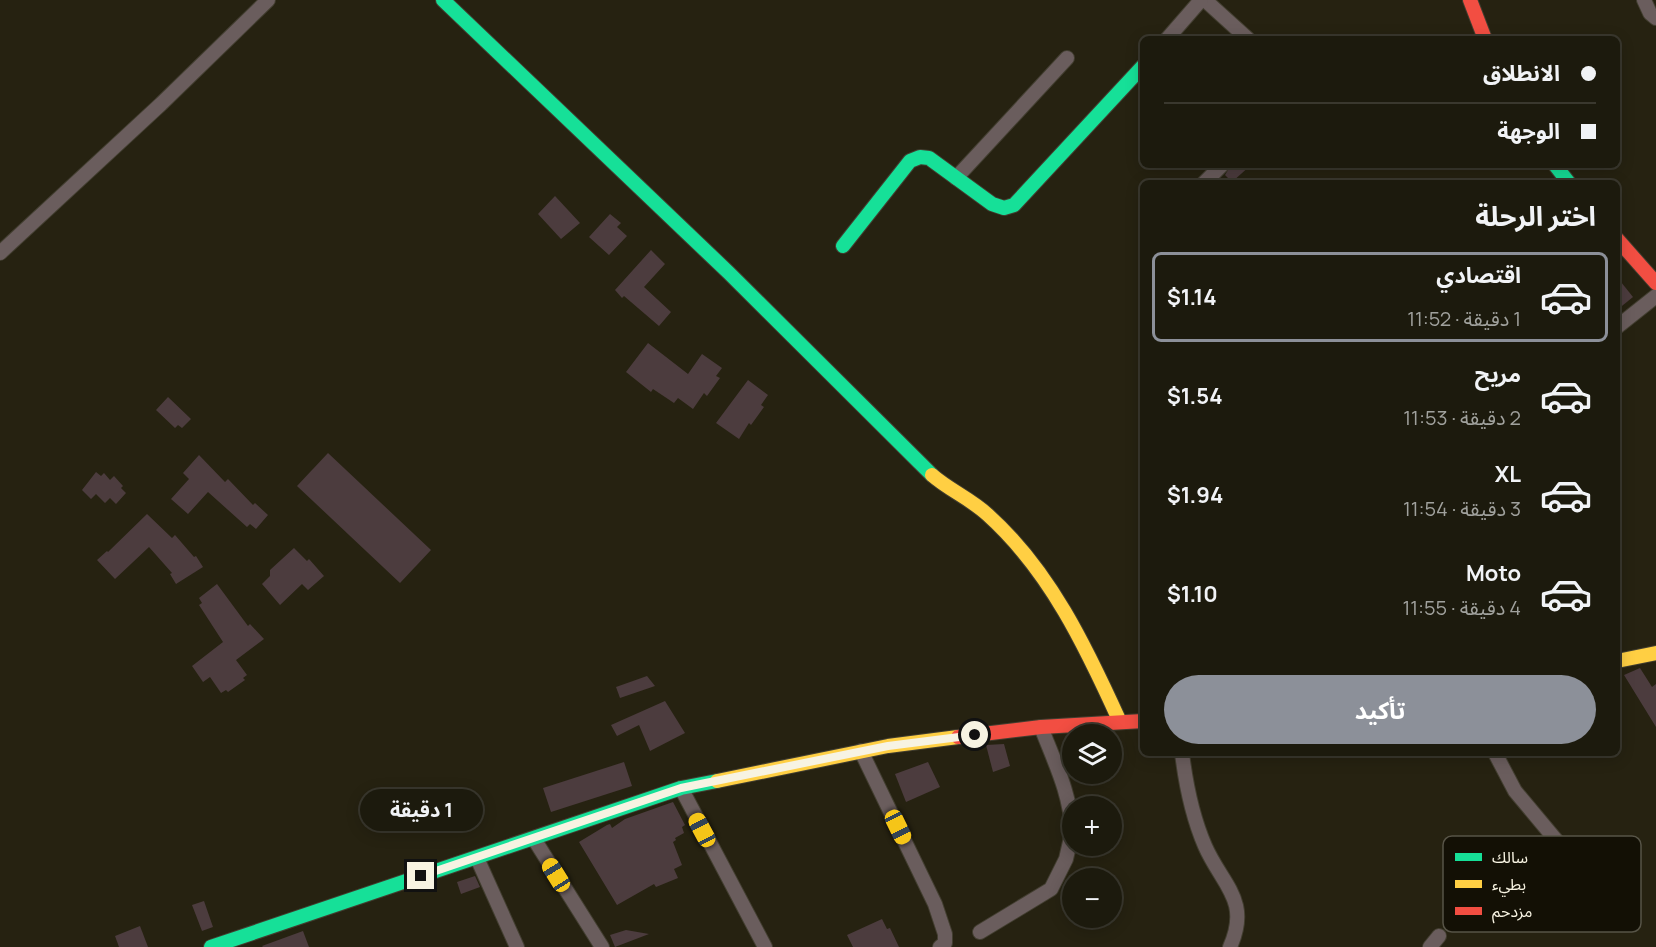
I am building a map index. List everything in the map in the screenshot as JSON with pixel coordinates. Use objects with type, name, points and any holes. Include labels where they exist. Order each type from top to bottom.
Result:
[{"type":"street","points":[[0,253],[161,104],[268,0]]},
{"type":"street","points":[[443,0],[808,350],[913,459],[948,488],[985,512],[1023,551],[1060,604],[1091,658],[1120,722]]},
{"type":"street","points":[[1170,36],[1203,0],[1245,36]]},
{"type":"street","points":[[1470,0],[1484,36]]},
{"type":"street","points":[[1644,0],[1650,13],[1656,18]]},
{"type":"street","points":[[956,177],[1067,58]]},
{"type":"street","points":[[843,246],[910,160],[920,157],[929,158],[992,204],[1004,208],[1014,206],[1140,69]]},
{"type":"street","points":[[1207,180],[1219,168]]},
{"type":"street","points":[[1620,242],[1656,283]]},
{"type":"street","points":[[1620,325],[1656,296]]},
{"type":"street","points":[[1620,660],[1656,653]]},
{"type":"street","points":[[211,947],[681,788],[888,746],[1041,727],[1140,721]]},
{"type":"street","points":[[1041,727],[1067,796]]},
{"type":"street","points":[[861,751],[935,904],[945,934],[945,943],[940,947]]},
{"type":"street","points":[[1182,756],[1189,802],[1206,848],[1227,883],[1236,906],[1239,921],[1230,947]]},
{"type":"street","points":[[1497,756],[1515,791],[1553,836]]},
{"type":"street","points":[[681,788],[765,947]]},
{"type":"street","points":[[534,839],[602,947]]},
{"type":"street","points":[[980,932],[1051,890],[1067,856]]},
{"type":"street","points":[[477,858],[517,947]]},
{"type":"building","points":[[1229,168],[1248,168],[1234,180],[1230,180],[1225,175]]},
{"type":"building","points":[[555,196],[580,223],[561,239],[538,214]]},
{"type":"building","points":[[610,214],[621,223],[617,227],[627,236],[609,255],[589,237]]},
{"type":"building","points":[[651,250],[665,264],[644,287],[671,312],[659,326],[615,290]]},
{"type":"building","points":[[1620,281],[1633,297],[1620,308]]},
{"type":"building","points":[[648,343],[688,374],[702,354],[722,368],[716,376],[720,378],[707,396],[704,393],[693,409],[678,398],[674,403],[653,389],[651,392],[626,372]]},
{"type":"building","points":[[748,380],[768,395],[761,405],[764,407],[751,425],[749,423],[739,439],[716,423]]},
{"type":"building","points":[[168,397],[191,419],[182,428],[178,425],[175,428],[156,410]]},
{"type":"building","points":[[328,453],[431,550],[400,583],[297,486]]},
{"type":"building","points":[[199,455],[225,482],[228,479],[253,505],[255,503],[268,515],[256,529],[250,524],[247,527],[208,492],[188,514],[171,499],[189,479],[183,473]]},
{"type":"building","points":[[96,472],[101,476],[104,473],[110,480],[114,476],[123,486],[121,488],[126,493],[116,504],[110,498],[105,503],[96,494],[91,499],[82,490]]},
{"type":"building","points":[[147,514],[172,538],[175,535],[194,557],[196,556],[203,567],[176,584],[170,574],[172,573],[149,547],[115,579],[97,560]]},
{"type":"building","points":[[294,548],[307,561],[309,559],[324,576],[308,590],[302,584],[280,605],[262,584],[270,576],[270,570]]},
{"type":"building","points":[[217,584],[248,626],[250,624],[264,639],[236,660],[247,675],[243,678],[245,680],[228,692],[226,690],[221,693],[210,677],[203,682],[192,666],[223,642],[199,605],[202,603],[199,598]]},
{"type":"building","points":[[1640,668],[1652,687],[1656,684],[1656,727],[1624,675]]},
{"type":"building","points":[[647,676],[655,686],[620,698],[616,687]]},
{"type":"building","points":[[665,701],[685,733],[650,751],[639,725],[617,736],[611,725]]},
{"type":"building","points":[[1004,744],[1010,766],[993,772],[986,745]]},
{"type":"building","points":[[624,762],[632,786],[551,812],[543,788]]},
{"type":"building","points":[[928,762],[940,787],[906,802],[895,774]]},
{"type":"building","points":[[673,802],[685,825],[682,827],[684,833],[675,838],[673,842],[682,865],[674,869],[678,878],[656,887],[654,884],[617,905],[579,842],[607,825],[610,824],[612,828],[625,819]]},
{"type":"building","points":[[475,876],[480,887],[461,894],[457,882]]},
{"type":"building","points":[[204,901],[213,927],[202,931],[192,905]]},
{"type":"building","points":[[882,919],[887,929],[890,928],[899,947],[853,947],[847,935]]},
{"type":"building","points":[[140,926],[148,947],[119,947],[115,936]]},
{"type":"building","points":[[626,930],[649,934],[615,947],[610,935]]},
{"type":"building","points":[[303,931],[309,947],[262,946]]},
{"type":"traffic: fast","points":[[443,0],[729,273],[932,475]]},
{"type":"traffic: fast","points":[[843,246],[910,161],[920,157],[929,158],[992,204],[1004,208],[1014,205],[1140,69]]},
{"type":"traffic: fast","points":[[1557,168],[1567,180]]},
{"type":"traffic: fast","points":[[211,947],[681,788],[717,781]]},
{"type":"traffic: slow","points":[[932,475],[988,515],[1030,560],[1080,638],[1120,722]]},
{"type":"traffic: slow","points":[[1620,660],[1656,653]]},
{"type":"traffic: slow","points":[[717,781],[888,746],[958,737]]},
{"type":"traffic: jam","points":[[1470,0],[1484,36]]},
{"type":"traffic: jam","points":[[1620,242],[1656,283]]},
{"type":"traffic: jam","points":[[958,737],[1041,727],[1140,721]]},
{"type":"route","points":[[421,876],[681,788],[888,746],[975,735]]}]
